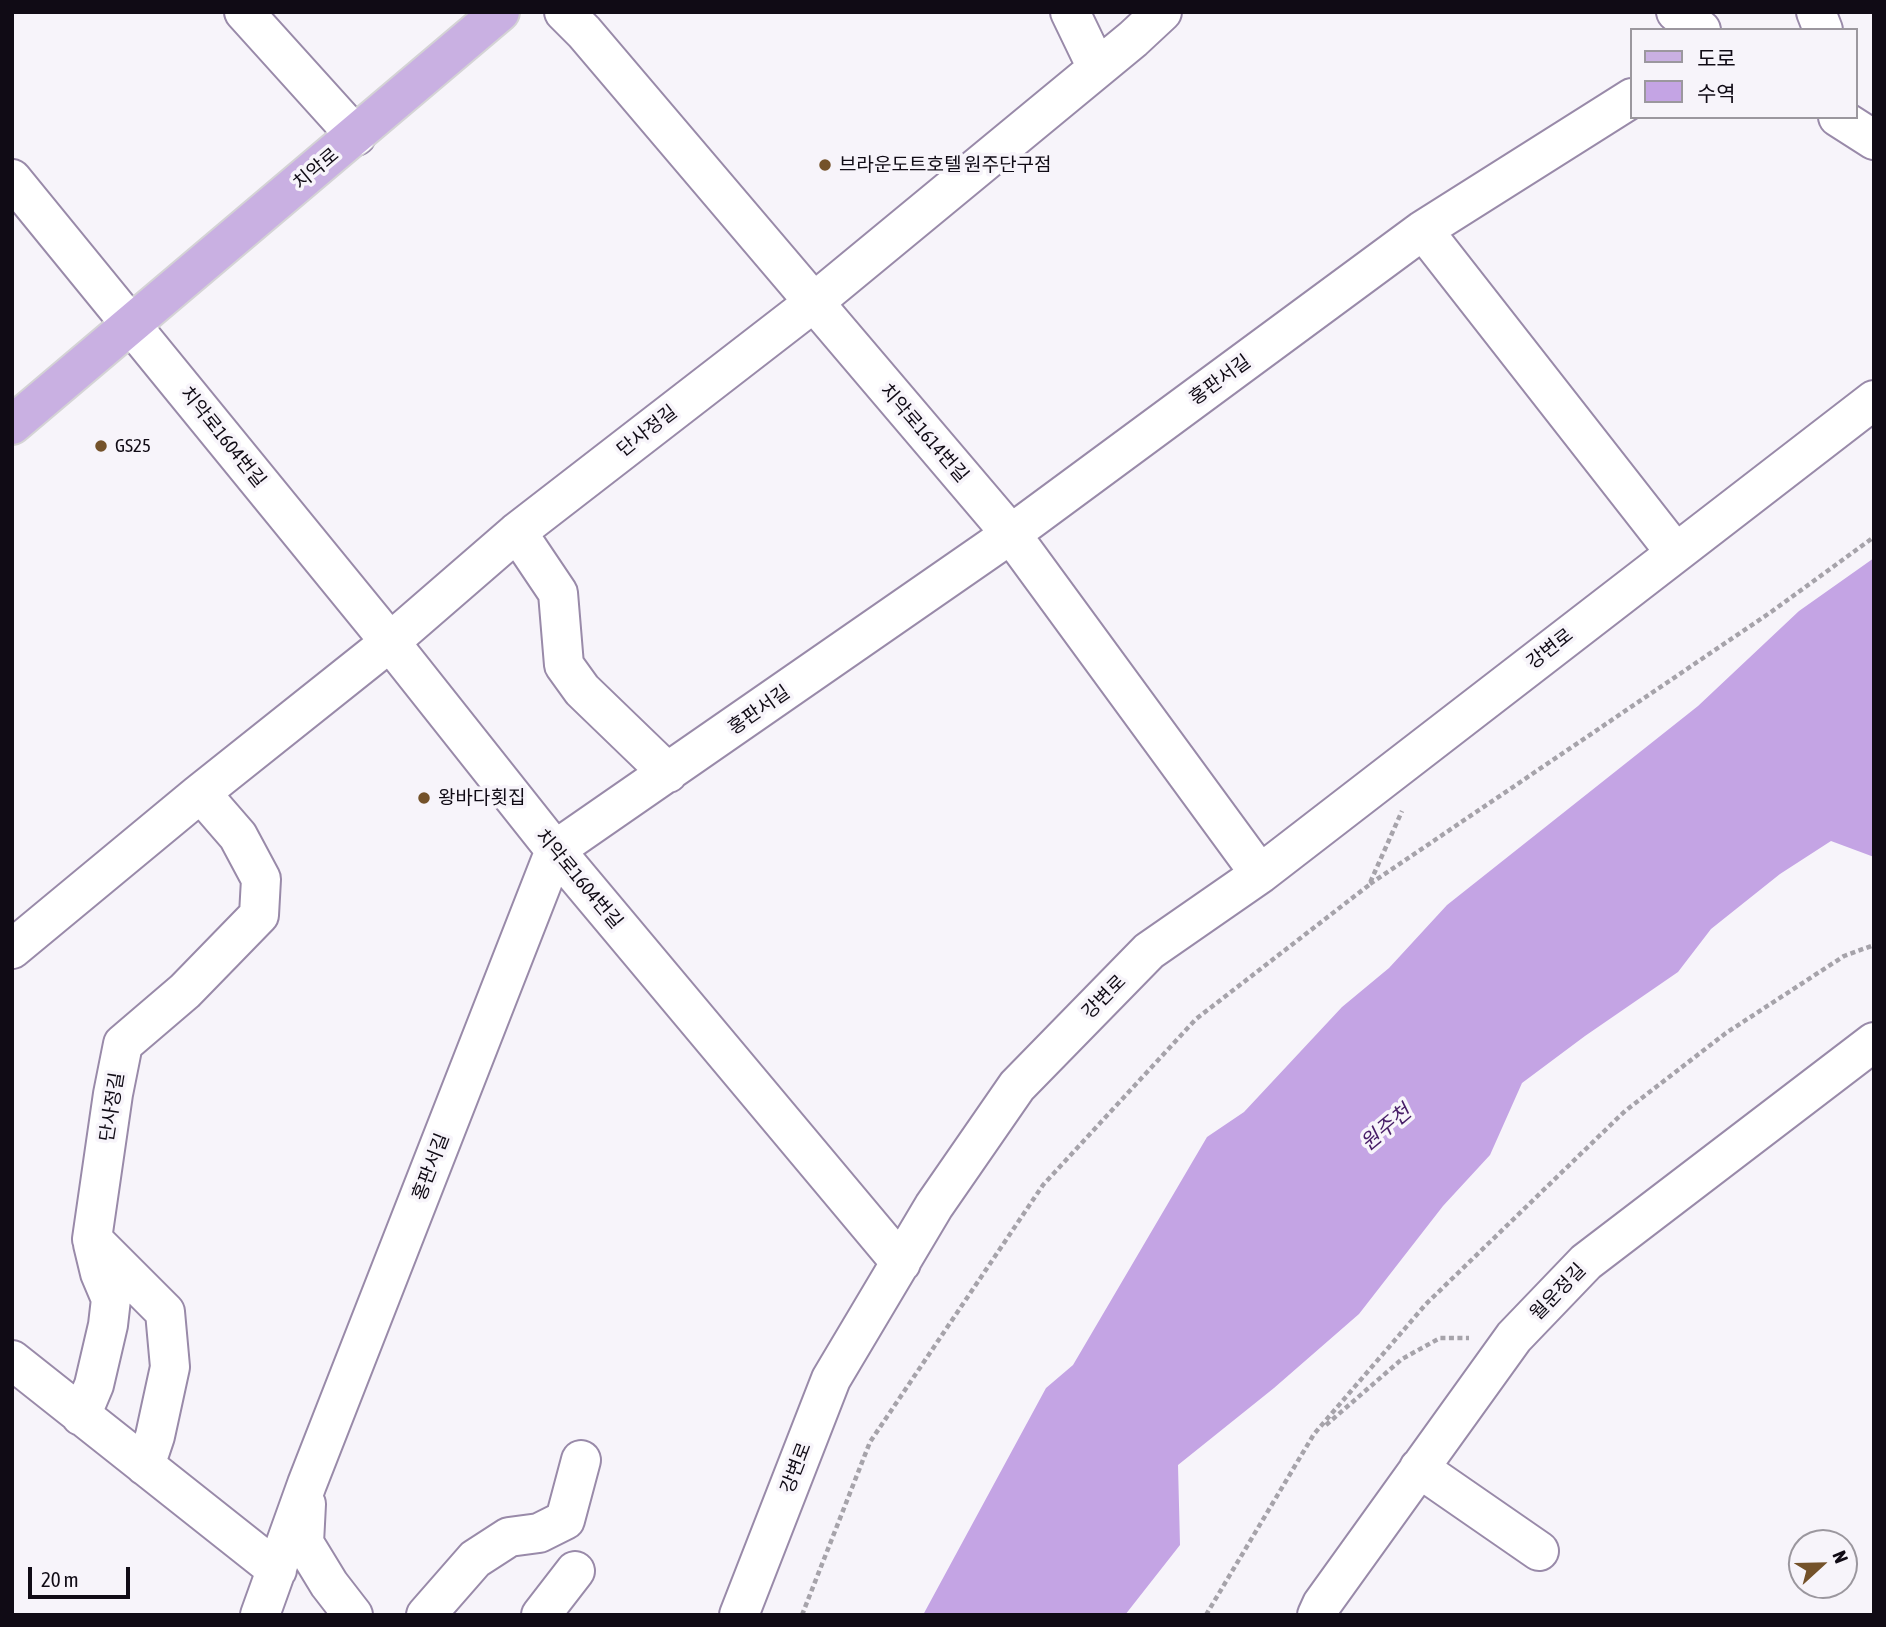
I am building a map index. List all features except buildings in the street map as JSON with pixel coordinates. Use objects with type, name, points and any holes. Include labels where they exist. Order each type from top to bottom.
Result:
[{"type":"main road","name":"치악로","points":[[12,425],[500,12]]},
{"type":"street","points":[[244,12],[356,136]]},
{"type":"street","name":"치악로1614번길","points":[[564,12],[584,32],[1011,534],[1260,874]]},
{"type":"street","points":[[1070,12],[1097,68]]},
{"type":"street","name":"단사정길","points":[[12,949],[198,794],[390,642],[517,531],[813,303],[1162,12]]},
{"type":"street","points":[[1676,12],[1698,28]]},
{"type":"street","name":"홍판서길","points":[[260,1615],[307,1484],[555,850],[1011,534],[1423,230],[1630,99]]},
{"type":"street","points":[[1841,119],[1874,140]]},
{"type":"street","points":[[12,179],[132,324]]},
{"type":"street","points":[[1423,230],[1675,552]]},
{"type":"street","name":"치악로1604번길","points":[[132,324],[555,850],[901,1264]]},
{"type":"street","name":"강변로","points":[[739,1615],[831,1379],[934,1206],[1017,1086],[1149,951],[1260,874],[1874,400]]},
{"type":"street","points":[[517,531],[558,593],[564,665],[582,691],[668,773]]},
{"type":"street","name":"단사정길","points":[[92,1239],[123,1044],[186,992],[259,915],[261,879],[238,836],[198,794]]},
{"type":"street","name":"월운정길","points":[[1326,1611],[1419,1468],[1514,1337],[1586,1262],[1874,1042]]},
{"type":"street","points":[[81,1416],[94,1385],[111,1299],[100,1273],[92,1239]]},
{"type":"street","points":[[92,1239],[165,1312],[170,1367],[155,1436],[145,1466]]},
{"type":"street","points":[[12,1360],[277,1570]]},
{"type":"street","points":[[426,1615],[475,1559],[509,1537],[539,1533],[565,1520],[580,1460]]},
{"type":"street","points":[[1419,1468],[1539,1551]]},
{"type":"street","points":[[307,1484],[304,1543],[329,1584],[353,1615]]},
{"type":"street","points":[[541,1615],[575,1571]]},
{"type":"path","points":[[802,1615],[870,1442],[1042,1185],[1196,1019],[1369,885],[1771,612],[1874,537]]},
{"type":"path","points":[[1369,885],[1407,800]]},
{"type":"path","points":[[1206,1615],[1314,1434],[1426,1304],[1625,1111],[1726,1033],[1844,956],[1874,945]]},
{"type":"path","points":[[1314,1434],[1402,1359],[1440,1338],[1514,1337]]},
{"type":"water","name":"원주천","points":[[1874,558],[1874,857],[1831,841],[1780,874],[1711,929],[1678,972],[1522,1083],[1490,1155],[1443,1206],[1359,1314],[1274,1388],[1178,1465],[1180,1545],[1125,1615],[923,1615],[1046,1388],[1073,1365],[1207,1137],[1244,1112],[1342,1007],[1389,968],[1447,905],[1698,706],[1799,611]]},
{"type":"place","name":"브라운도트호텔 원주단구점","points":[[825,165]]},
{"type":"place","name":"GS25","points":[[101,446]]},
{"type":"place","name":"왕바다횟집","points":[[424,798]]}]
